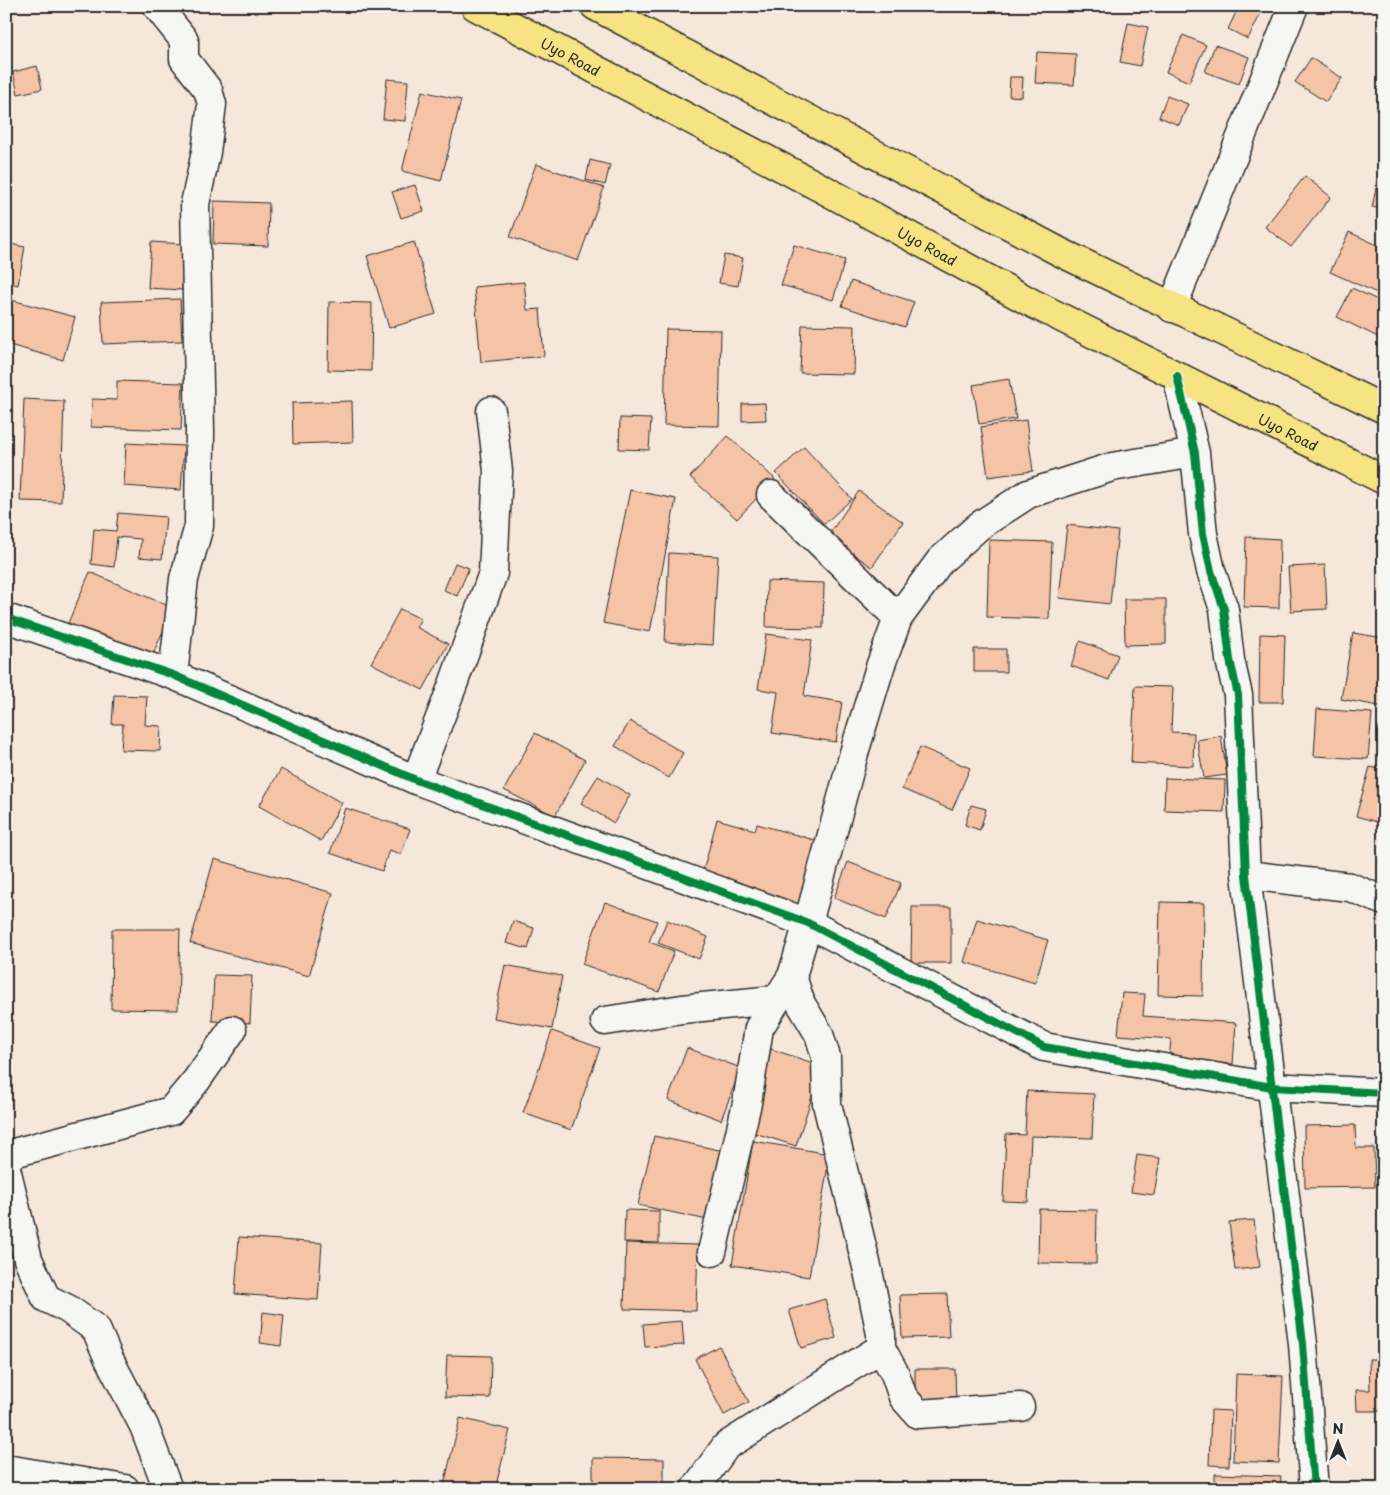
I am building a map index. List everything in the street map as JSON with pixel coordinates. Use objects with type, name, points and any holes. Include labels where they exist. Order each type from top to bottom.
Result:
[{"type":"highway","name":"Uyo Road","points":[[475,6],[825,190],[1032,303],[1384,480]]},
{"type":"highway","points":[[595,6],[1060,252],[1172,308],[1384,409]]},
{"type":"street","points":[[157,6],[184,40],[184,59],[208,90],[212,104],[206,152],[195,204],[200,431],[199,526],[184,579],[172,675]]},
{"type":"street","points":[[1172,308],[1294,6]]},
{"type":"street","points":[[1177,376],[1195,453],[1203,534],[1224,609],[1230,660],[1238,695],[1246,875],[1303,1344],[1314,1489]]},
{"type":"street","points":[[416,780],[493,573],[498,471],[490,410]]},
{"type":"street","points":[[712,1252],[747,1103],[758,1028],[774,1000],[792,976],[854,753],[880,667],[898,618],[940,562],[979,526],[1028,494],[1112,468],[1195,453]]},
{"type":"street","points":[[771,495],[898,618]]},
{"type":"street","points":[[6,618],[172,675],[416,780],[808,923],[1044,1047],[1272,1087],[1384,1093]]},
{"type":"street","points":[[1246,875],[1350,887],[1384,901]]},
{"type":"street","points":[[792,976],[801,1004],[819,1034],[826,1057],[827,1104],[868,1271],[881,1334],[881,1348],[895,1374],[903,1397],[918,1414],[1020,1407]]},
{"type":"street","points":[[605,1021],[682,1009],[774,1000]]},
{"type":"street","points":[[6,1155],[171,1111],[196,1081],[232,1030]]},
{"type":"street","points":[[6,1168],[28,1259],[46,1298],[68,1309],[96,1329],[108,1357],[144,1426],[168,1489]]},
{"type":"street","points":[[695,1489],[726,1446],[881,1348]]},
{"type":"street","points":[[6,1469],[125,1489]]},
{"type":"building","points":[[1239,6],[1251,6],[1262,11],[1248,39],[1228,29]]},
{"type":"building","points":[[1128,23],[1148,27],[1140,66],[1120,62]]},
{"type":"building","points":[[1183,35],[1206,45],[1189,82],[1166,72]]},
{"type":"building","points":[[1215,45],[1249,57],[1239,84],[1205,72]]},
{"type":"building","points":[[1037,52],[1076,54],[1074,85],[1035,83]]},
{"type":"building","points":[[1311,58],[1342,78],[1326,102],[1295,82]]},
{"type":"building","points":[[37,66],[42,89],[18,94],[13,72]]},
{"type":"building","points":[[1010,77],[1023,77],[1022,97],[1009,96]]},
{"type":"building","points":[[387,79],[408,81],[405,121],[383,119]]},
{"type":"building","points":[[422,91],[461,100],[441,181],[402,171]]},
{"type":"building","points":[[1167,96],[1188,104],[1179,125],[1159,117]]},
{"type":"building","points":[[1384,152],[1384,210],[1372,207]]},
{"type":"building","points":[[590,160],[610,165],[605,185],[586,180]]},
{"type":"building","points":[[536,164],[604,188],[578,261],[510,237]]},
{"type":"building","points":[[1305,176],[1331,197],[1291,247],[1265,227]]},
{"type":"building","points":[[415,185],[424,211],[401,218],[392,192]]},
{"type":"building","points":[[214,201],[269,203],[268,246],[213,244]]},
{"type":"building","points":[[1349,232],[1384,248],[1384,296],[1330,272]]},
{"type":"building","points":[[151,242],[184,244],[182,290],[148,288]]},
{"type":"building","points":[[414,242],[436,314],[389,328],[367,256]]},
{"type":"building","points":[[6,243],[25,247],[18,285],[6,282]]},
{"type":"building","points":[[794,245],[845,260],[833,300],[781,285]]},
{"type":"building","points":[[724,255],[743,258],[738,286],[719,283]]},
{"type":"building","points":[[851,281],[914,302],[905,327],[842,306]]},
{"type":"building","points":[[524,282],[527,310],[540,309],[544,356],[481,362],[474,287]]},
{"type":"building","points":[[1352,288],[1384,303],[1384,340],[1337,317]]},
{"type":"building","points":[[8,299],[75,317],[63,360],[6,344]]},
{"type":"building","points":[[180,299],[182,341],[103,344],[101,302]]},
{"type":"building","points":[[329,302],[372,303],[371,371],[328,370]]},
{"type":"building","points":[[802,325],[855,326],[854,374],[800,373]]},
{"type":"building","points":[[666,329],[721,330],[719,426],[664,425]]},
{"type":"building","points":[[1009,379],[1016,419],[979,424],[973,385]]},
{"type":"building","points":[[117,381],[183,383],[181,430],[91,427],[92,399],[117,400]]},
{"type":"building","points":[[24,399],[64,401],[61,502],[20,501]]},
{"type":"building","points":[[352,401],[353,442],[293,444],[292,403]]},
{"type":"building","points":[[765,403],[766,420],[742,421],[742,404]]},
{"type":"building","points":[[620,418],[651,419],[649,450],[619,449]]},
{"type":"building","points":[[1026,420],[1033,471],[988,477],[981,427]]},
{"type":"building","points":[[728,436],[775,479],[737,519],[690,477]]},
{"type":"building","points":[[126,443],[184,446],[181,490],[124,486]]},
{"type":"building","points":[[804,447],[852,499],[824,524],[776,473]]},
{"type":"building","points":[[630,490],[676,499],[650,632],[603,623]]},
{"type":"building","points":[[859,491],[903,522],[872,567],[828,536]]},
{"type":"building","points":[[118,513],[166,517],[162,559],[139,557],[141,539],[117,537],[114,567],[91,564],[94,529],[116,531]]},
{"type":"building","points":[[1067,525],[1118,531],[1110,604],[1059,598]]},
{"type":"building","points":[[1246,537],[1280,539],[1279,608],[1244,607]]},
{"type":"building","points":[[989,540],[1052,542],[1049,619],[987,617]]},
{"type":"building","points":[[669,553],[718,556],[713,645],[665,642]]},
{"type":"building","points":[[455,563],[469,568],[457,596],[444,590]]},
{"type":"building","points":[[1325,565],[1327,609],[1291,611],[1288,567]]},
{"type":"building","points":[[90,572],[173,608],[151,659],[68,623]]},
{"type":"building","points":[[767,581],[824,583],[823,628],[766,627]]},
{"type":"building","points":[[1124,599],[1166,599],[1166,644],[1125,645]]},
{"type":"building","points":[[400,609],[421,619],[416,627],[448,644],[423,690],[371,663]]},
{"type":"building","points":[[1353,633],[1384,638],[1384,707],[1341,699]]},
{"type":"building","points":[[766,634],[812,640],[804,696],[842,702],[836,742],[772,733],[778,692],[758,689]]},
{"type":"building","points":[[1260,634],[1285,635],[1283,702],[1259,702]]},
{"type":"building","points":[[1080,641],[1118,655],[1109,680],[1071,666]]},
{"type":"building","points":[[974,649],[1006,649],[1006,672],[974,672]]},
{"type":"building","points":[[1135,686],[1173,687],[1171,732],[1194,733],[1193,766],[1131,763]]},
{"type":"building","points":[[114,695],[147,696],[145,725],[161,726],[160,751],[121,750],[123,724],[112,724]]},
{"type":"building","points":[[1317,709],[1372,713],[1368,759],[1314,756]]},
{"type":"building","points":[[630,721],[683,753],[669,778],[615,746]]},
{"type":"building","points":[[1378,726],[1384,726],[1384,761],[1379,761]]},
{"type":"building","points":[[535,733],[585,760],[555,816],[504,790]]},
{"type":"building","points":[[1221,736],[1227,775],[1204,778],[1197,740]]},
{"type":"building","points":[[920,747],[970,768],[952,810],[902,789]]},
{"type":"building","points":[[1370,767],[1384,770],[1384,824],[1356,816]]},
{"type":"building","points":[[281,769],[342,803],[321,841],[259,806]]},
{"type":"building","points":[[598,776],[630,795],[614,823],[581,803]]},
{"type":"building","points":[[1165,778],[1225,780],[1224,812],[1164,810]]},
{"type":"building","points":[[971,805],[986,809],[980,830],[965,825]]},
{"type":"building","points":[[345,808],[410,829],[401,854],[389,850],[382,871],[330,853]]},
{"type":"building","points":[[717,819],[755,830],[757,824],[822,842],[803,910],[702,875]]},
{"type":"building","points":[[214,859],[333,893],[309,976],[190,943]]},
{"type":"building","points":[[848,862],[901,883],[886,919],[834,898]]},
{"type":"building","points":[[605,902],[657,921],[649,942],[674,951],[659,992],[582,964]]},
{"type":"building","points":[[1160,902],[1204,903],[1203,996],[1158,995]]},
{"type":"building","points":[[912,907],[951,907],[951,963],[911,963]]},
{"type":"building","points":[[977,919],[1048,940],[1035,983],[964,962]]},
{"type":"building","points":[[667,920],[708,937],[699,959],[658,943]]},
{"type":"building","points":[[513,921],[534,928],[528,949],[506,943]]},
{"type":"building","points":[[112,929],[180,929],[178,1010],[111,1009]]},
{"type":"building","points":[[505,965],[562,976],[552,1029],[494,1018]]},
{"type":"building","points":[[214,975],[252,976],[250,1023],[212,1021]]},
{"type":"building","points":[[1122,993],[1145,994],[1143,1016],[1236,1023],[1233,1064],[1169,1060],[1171,1039],[1118,1035]]},
{"type":"building","points":[[552,1031],[600,1048],[571,1130],[523,1113]]},
{"type":"building","points":[[687,1048],[741,1068],[721,1120],[668,1100]]},
{"type":"building","points":[[771,1049],[822,1066],[796,1146],[745,1130]]},
{"type":"building","points":[[1027,1091],[1094,1094],[1092,1138],[1031,1136],[1028,1202],[1003,1201],[1006,1134],[1025,1135]]},
{"type":"building","points":[[1355,1125],[1356,1148],[1374,1148],[1375,1187],[1305,1188],[1304,1126]]},
{"type":"building","points":[[654,1136],[728,1152],[712,1221],[638,1205]]},
{"type":"building","points":[[753,1141],[830,1154],[809,1277],[732,1265]]},
{"type":"building","points":[[1137,1155],[1160,1158],[1154,1195],[1131,1192]]},
{"type":"building","points":[[1039,1209],[1097,1210],[1096,1264],[1038,1263]]},
{"type":"building","points":[[625,1210],[659,1211],[659,1243],[624,1242]]},
{"type":"building","points":[[1254,1220],[1260,1267],[1235,1270],[1229,1222]]},
{"type":"building","points":[[239,1237],[322,1243],[318,1300],[235,1294]]},
{"type":"building","points":[[626,1243],[698,1245],[696,1311],[624,1309]]},
{"type":"building","points":[[947,1294],[949,1337],[902,1338],[900,1295]]},
{"type":"building","points":[[825,1299],[836,1338],[801,1348],[789,1310]]},
{"type":"building","points":[[263,1312],[284,1315],[281,1346],[260,1343]]},
{"type":"building","points":[[682,1321],[684,1345],[645,1347],[643,1324]]},
{"type":"building","points":[[719,1346],[749,1402],[724,1415],[695,1359]]},
{"type":"building","points":[[447,1355],[491,1356],[490,1398],[445,1397]]},
{"type":"building","points":[[1369,1359],[1384,1359],[1384,1411],[1357,1411],[1356,1390],[1370,1390]]},
{"type":"building","points":[[915,1369],[955,1369],[956,1407],[915,1408]]},
{"type":"building","points":[[1236,1374],[1283,1376],[1279,1463],[1233,1461]]},
{"type":"building","points":[[1211,1410],[1231,1411],[1229,1466],[1209,1465]]},
{"type":"building","points":[[460,1418],[510,1430],[495,1489],[443,1489]]},
{"type":"building","points":[[593,1458],[664,1459],[664,1489],[593,1489]]},
{"type":"building","points":[[1215,1474],[1281,1476],[1280,1489],[1215,1489]]},
{"type":"building","points":[[877,1481],[900,1485],[900,1489],[876,1489]]},
{"type":"cycle path","points":[[1177,376],[1195,453],[1203,534],[1211,571],[1224,609],[1230,660],[1238,695],[1246,875],[1303,1344],[1314,1489]]},
{"type":"cycle path","points":[[6,618],[173,675],[416,780],[808,923],[1044,1047],[1272,1087],[1384,1093]]}]
